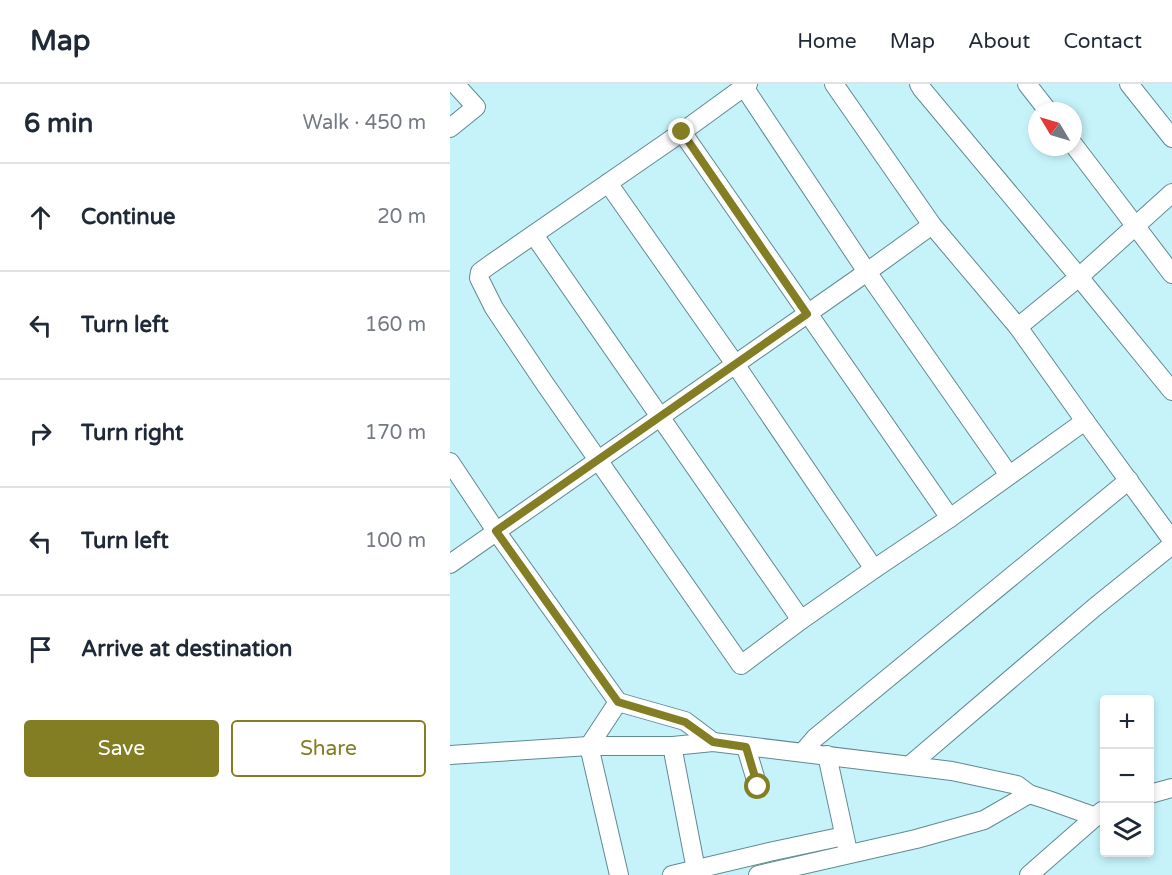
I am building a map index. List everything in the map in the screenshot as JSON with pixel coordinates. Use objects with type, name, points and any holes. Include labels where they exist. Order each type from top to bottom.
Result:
[{"type":"street","points":[[450,128],[476,107],[455,84]]},
{"type":"street","points":[[834,84],[932,225],[1018,327],[1172,542],[910,765]]},
{"type":"street","points":[[920,84],[1172,391]]},
{"type":"street","points":[[1027,84],[1041,102]]},
{"type":"street","points":[[1129,84],[1172,138]]},
{"type":"street","points":[[1010,476],[867,272],[746,86],[480,272],[479,278],[494,308],[741,665],[874,568],[950,518],[1010,476],[1084,421]]},
{"type":"street","points":[[682,132],[950,518]]},
{"type":"street","points":[[1082,156],[1172,274]]},
{"type":"street","points":[[608,183],[874,568]]},
{"type":"street","points":[[1018,327],[1079,277],[1172,193]]},
{"type":"street","points":[[450,564],[932,225]]},
{"type":"street","points":[[534,235],[801,620]]},
{"type":"street","points":[[450,462],[496,531],[618,702],[685,722],[713,742]]},
{"type":"street","points":[[803,752],[815,738],[1129,480]]},
{"type":"street","points":[[618,702],[589,746],[619,875]]},
{"type":"street","points":[[450,755],[589,746],[673,746],[713,742],[952,771],[1017,785],[1029,794],[1100,813]]},
{"type":"street","points":[[673,746],[696,872]]},
{"type":"street","points":[[746,747],[758,787]]},
{"type":"street","points":[[827,755],[849,854]]},
{"type":"street","points":[[1154,793],[1172,788]]},
{"type":"street","points":[[758,875],[916,839],[984,820],[1029,794]]},
{"type":"street","points":[[1029,875],[1100,813]]},
{"type":"street","points":[[672,875],[696,872],[769,852],[844,836]]},
{"type":"route","points":[[682,132],[807,314],[496,531],[618,702],[685,722],[713,742],[746,747],[758,787]]}]
